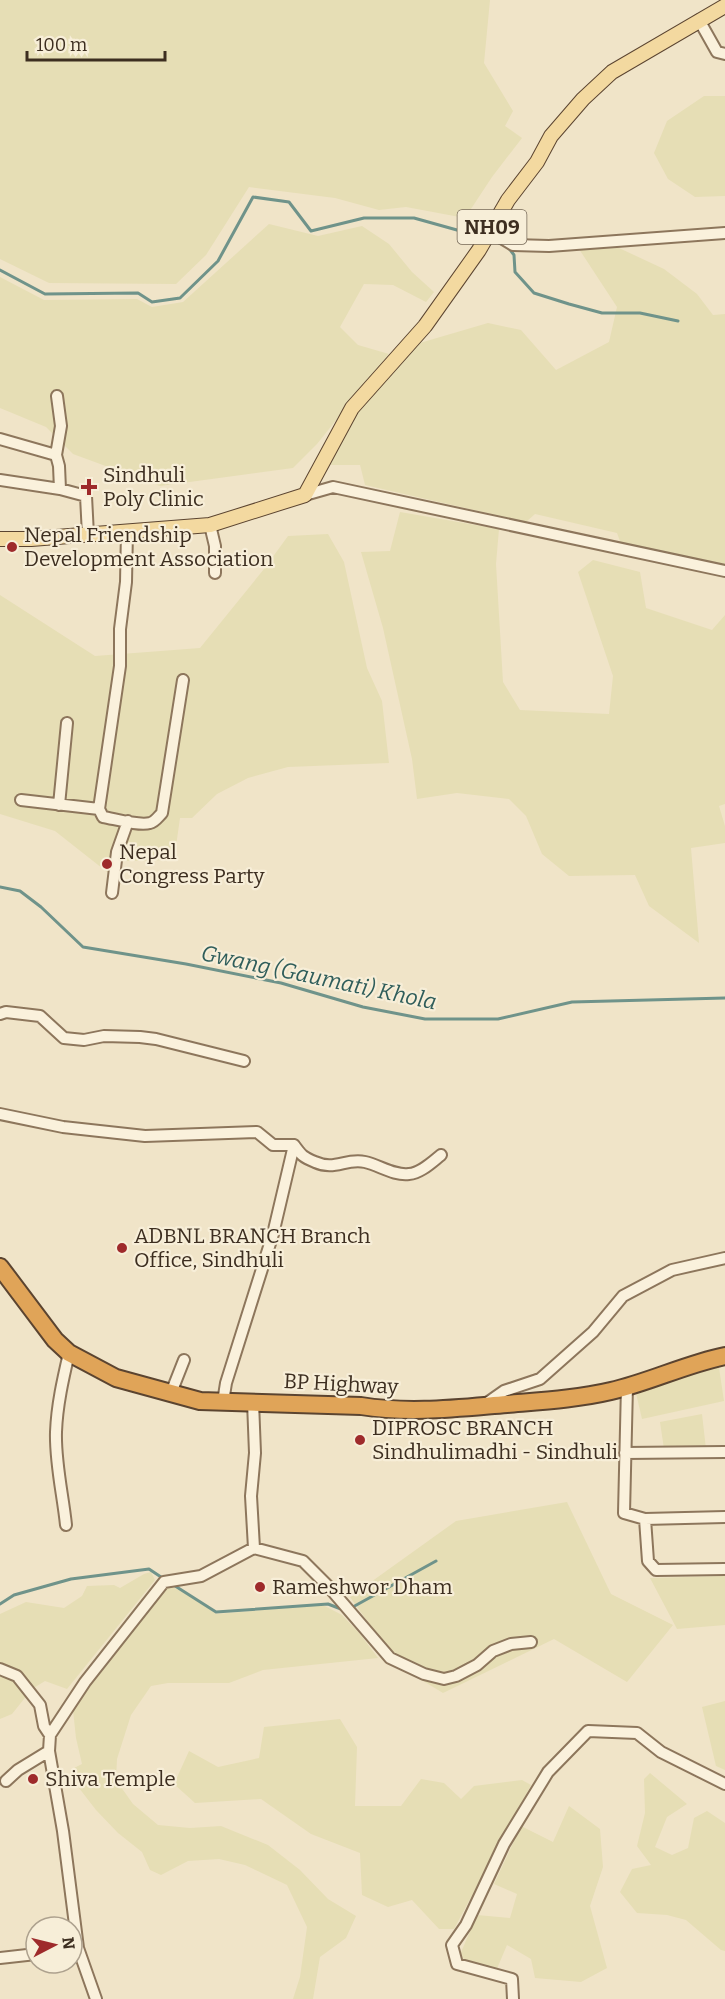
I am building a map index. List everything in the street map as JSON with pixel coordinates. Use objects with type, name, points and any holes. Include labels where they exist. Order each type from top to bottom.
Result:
[{"type":"highway","name":"BP Highway","points":[[0,1267],[55,1340],[69,1353],[116,1378],[200,1401],[361,1406],[381,1410],[481,1407],[611,1391],[725,1356]]},
{"type":"main road","name":"NH09","points":[[305,495],[352,408],[425,326],[479,250],[508,200],[537,162],[551,136],[583,99],[612,72],[725,6]]},
{"type":"main road","points":[[0,539],[31,539],[210,525],[305,495]]},
{"type":"street","points":[[699,20],[717,52],[725,54]]},
{"type":"street","points":[[490,231],[513,245],[549,246],[725,233]]},
{"type":"street","points":[[57,396],[61,426],[56,455],[60,489]]},
{"type":"street","points":[[0,439],[56,455]]},
{"type":"street","points":[[0,480],[60,489],[86,496],[88,535]]},
{"type":"street","points":[[305,495],[333,487],[725,571]]},
{"type":"street","points":[[210,525],[215,546],[215,573]]},
{"type":"street","points":[[128,531],[121,618],[120,666],[99,809],[103,817],[149,824],[162,813],[183,680]]},
{"type":"street","points":[[59,805],[68,723]]},
{"type":"street","points":[[21,800],[99,809]]},
{"type":"street","points":[[112,893],[117,852],[128,821]]},
{"type":"street","points":[[0,1014],[6,1012],[40,1016],[64,1038],[84,1040],[104,1036],[140,1037],[244,1061]]},
{"type":"street","points":[[0,1114],[63,1127],[145,1136],[257,1132],[273,1145],[294,1145]]},
{"type":"street","points":[[294,1145],[303,1158],[324,1167],[352,1161],[366,1162],[395,1172],[410,1174],[424,1168],[441,1155]]},
{"type":"street","points":[[223,1402],[226,1383],[273,1234],[294,1145]]},
{"type":"street","points":[[481,1407],[504,1391],[540,1379],[593,1332],[622,1296],[672,1270],[725,1258]]},
{"type":"street","points":[[66,1525],[56,1432],[60,1394],[69,1353]]},
{"type":"street","points":[[171,1393],[184,1360]]},
{"type":"street","points":[[627,1386],[624,1513],[645,1519],[725,1517]]},
{"type":"street","points":[[253,1402],[255,1453],[251,1496],[254,1548]]},
{"type":"street","points":[[625,1453],[725,1452]]},
{"type":"street","points":[[645,1519],[648,1561],[656,1570],[725,1569]]},
{"type":"street","points":[[72,1915],[63,1831],[49,1751],[50,1735],[85,1682],[164,1582],[201,1576],[254,1548],[303,1561],[328,1586],[390,1658],[424,1674],[444,1678],[456,1676],[477,1665],[493,1651],[511,1644],[531,1642]]},
{"type":"street","points":[[0,1669],[17,1676],[23,1682],[40,1705],[44,1726],[50,1735]]},
{"type":"street","points":[[513,1999],[512,1979],[457,1964],[452,1945],[466,1925],[504,1844],[549,1772],[588,1731],[637,1733],[661,1752],[725,1784]]},
{"type":"street","points":[[6,1781],[18,1770],[49,1751]]},
{"type":"street","points":[[0,1958],[24,1955]]},
{"type":"street","points":[[84,1970],[96,1999]]},
{"type":"shaded area","points":[[0,0],[490,0],[484,63],[513,111],[505,126],[522,138],[492,177],[465,218],[406,207],[379,210],[335,198],[249,187],[206,255],[176,284],[49,283],[0,259]]},
{"type":"shaded area","points":[[704,96],[725,96],[725,196],[695,197],[668,179],[654,153],[667,121]]},
{"type":"shaded area","points":[[269,224],[318,236],[362,226],[389,244],[412,272],[434,292],[426,302],[393,285],[364,284],[340,327],[358,345],[389,354],[317,444],[293,468],[160,486],[73,454],[46,427],[0,408],[0,277],[44,300],[137,299],[152,307],[183,302]]},
{"type":"shaded area","points":[[619,248],[664,269],[697,294],[713,315],[725,314],[725,564],[621,544],[617,533],[535,514],[526,522],[365,485],[360,465],[328,465],[357,409],[413,345],[488,323],[521,330],[556,370],[609,342],[617,307],[579,249]]},
{"type":"shaded area","points":[[400,512],[499,529],[496,564],[503,682],[520,710],[609,714],[613,676],[578,572],[593,560],[640,572],[646,608],[712,630],[725,615],[725,804],[719,806],[725,826],[725,843],[691,848],[699,943],[649,906],[635,875],[569,876],[542,854],[526,816],[509,799],[457,793],[417,799],[412,759],[383,628],[361,552],[390,551]]},
{"type":"shaded area","points":[[328,534],[344,562],[367,668],[382,701],[389,763],[288,767],[248,778],[217,794],[192,818],[180,818],[174,860],[124,861],[107,872],[55,831],[0,814],[0,595],[95,656],[200,648],[288,536]]},
{"type":"shaded area","points":[[718,1361],[724,1401],[642,1419],[635,1389]]},
{"type":"shaded area","points":[[702,1414],[706,1449],[664,1449],[660,1422]]},
{"type":"shaded area","points":[[567,1502],[611,1594],[673,1625],[627,1682],[554,1639],[443,1693],[400,1667],[350,1597],[456,1521]]},
{"type":"shaded area","points":[[151,1572],[155,1580],[67,1689],[45,1681],[32,1689],[12,1714],[0,1719],[0,1614],[26,1602],[64,1608],[82,1596],[87,1586],[114,1585],[120,1588]]},
{"type":"shaded area","points":[[725,1576],[725,1625],[677,1629],[650,1578]]},
{"type":"shaded area","points":[[171,1586],[199,1601],[216,1614],[323,1605],[342,1615],[378,1658],[263,1670],[229,1683],[168,1683],[151,1686],[131,1715],[117,1759],[116,1780],[133,1804],[158,1825],[190,1828],[221,1826],[268,1845],[300,1870],[328,1899],[356,1916],[346,1938],[320,1957],[313,1999],[293,1999],[300,1977],[307,1927],[287,1885],[245,1865],[219,1859],[188,1861],[161,1875],[150,1870],[142,1852],[118,1833],[79,1788],[74,1768],[82,1764],[73,1710],[88,1686],[165,1588]]},
{"type":"shaded area","points":[[725,1701],[725,1770],[716,1766],[702,1707]]},
{"type":"shaded area","points":[[340,1719],[357,1747],[355,1806],[401,1806],[421,1779],[444,1783],[461,1799],[474,1786],[522,1780],[531,1785],[454,1929],[439,1929],[412,1900],[388,1907],[362,1895],[360,1853],[311,1834],[261,1799],[195,1803],[174,1784],[189,1751],[218,1767],[259,1758],[264,1727]]},
{"type":"shaded area","points":[[650,1773],[687,1804],[667,1817],[655,1847],[672,1855],[688,1848],[694,1818],[707,1811],[725,1823],[725,1951],[686,1920],[667,1915],[637,1913],[620,1892],[632,1869],[651,1865],[637,1846],[645,1813],[644,1779]]},
{"type":"shaded area","points":[[569,1806],[600,1829],[603,1867],[590,1906],[607,1968],[581,1982],[535,1978],[531,1959],[507,1945],[496,1971],[459,1957],[477,1915],[510,1918],[517,1894],[494,1884],[521,1826],[553,1842]]},
{"type":"waterway","points":[[0,270],[45,294],[138,293],[152,302],[180,298],[218,261],[253,197],[289,202],[311,231],[364,218],[414,218],[482,237]]},
{"type":"waterway","points":[[488,239],[502,244]]},
{"type":"waterway","points":[[508,247],[514,255],[515,272],[534,293],[602,313],[640,313],[678,321]]},
{"type":"waterway","name":"Gwang (Gaumati) Khola","points":[[0,887],[20,891],[41,907],[83,947],[281,983],[363,1007],[425,1019],[498,1019],[572,1002],[725,998]]},
{"type":"waterway","points":[[351,1608],[436,1561]]},
{"type":"waterway","points":[[0,1604],[14,1595],[71,1579],[149,1569],[164,1579]]},
{"type":"waterway","points":[[172,1584],[216,1612],[328,1604],[345,1609]]},
{"type":"place","name":"Sindhuli Poly Clinic","points":[[89,487]]},
{"type":"place","name":"Nepal Friendship Development Association","points":[[12,547]]},
{"type":"place","name":"Nepal Congress Party","points":[[107,864]]},
{"type":"place","name":"ADBNL BRANCH Branch Office, Sindhuli","points":[[122,1248]]},
{"type":"place","name":"DIPROSC BRANCH Sindhulimadhi - Sindhuli","points":[[360,1440]]},
{"type":"place","name":"Rameshwor Dham","points":[[260,1587]]},
{"type":"place","name":"Shiva Temple","points":[[33,1779]]}]
